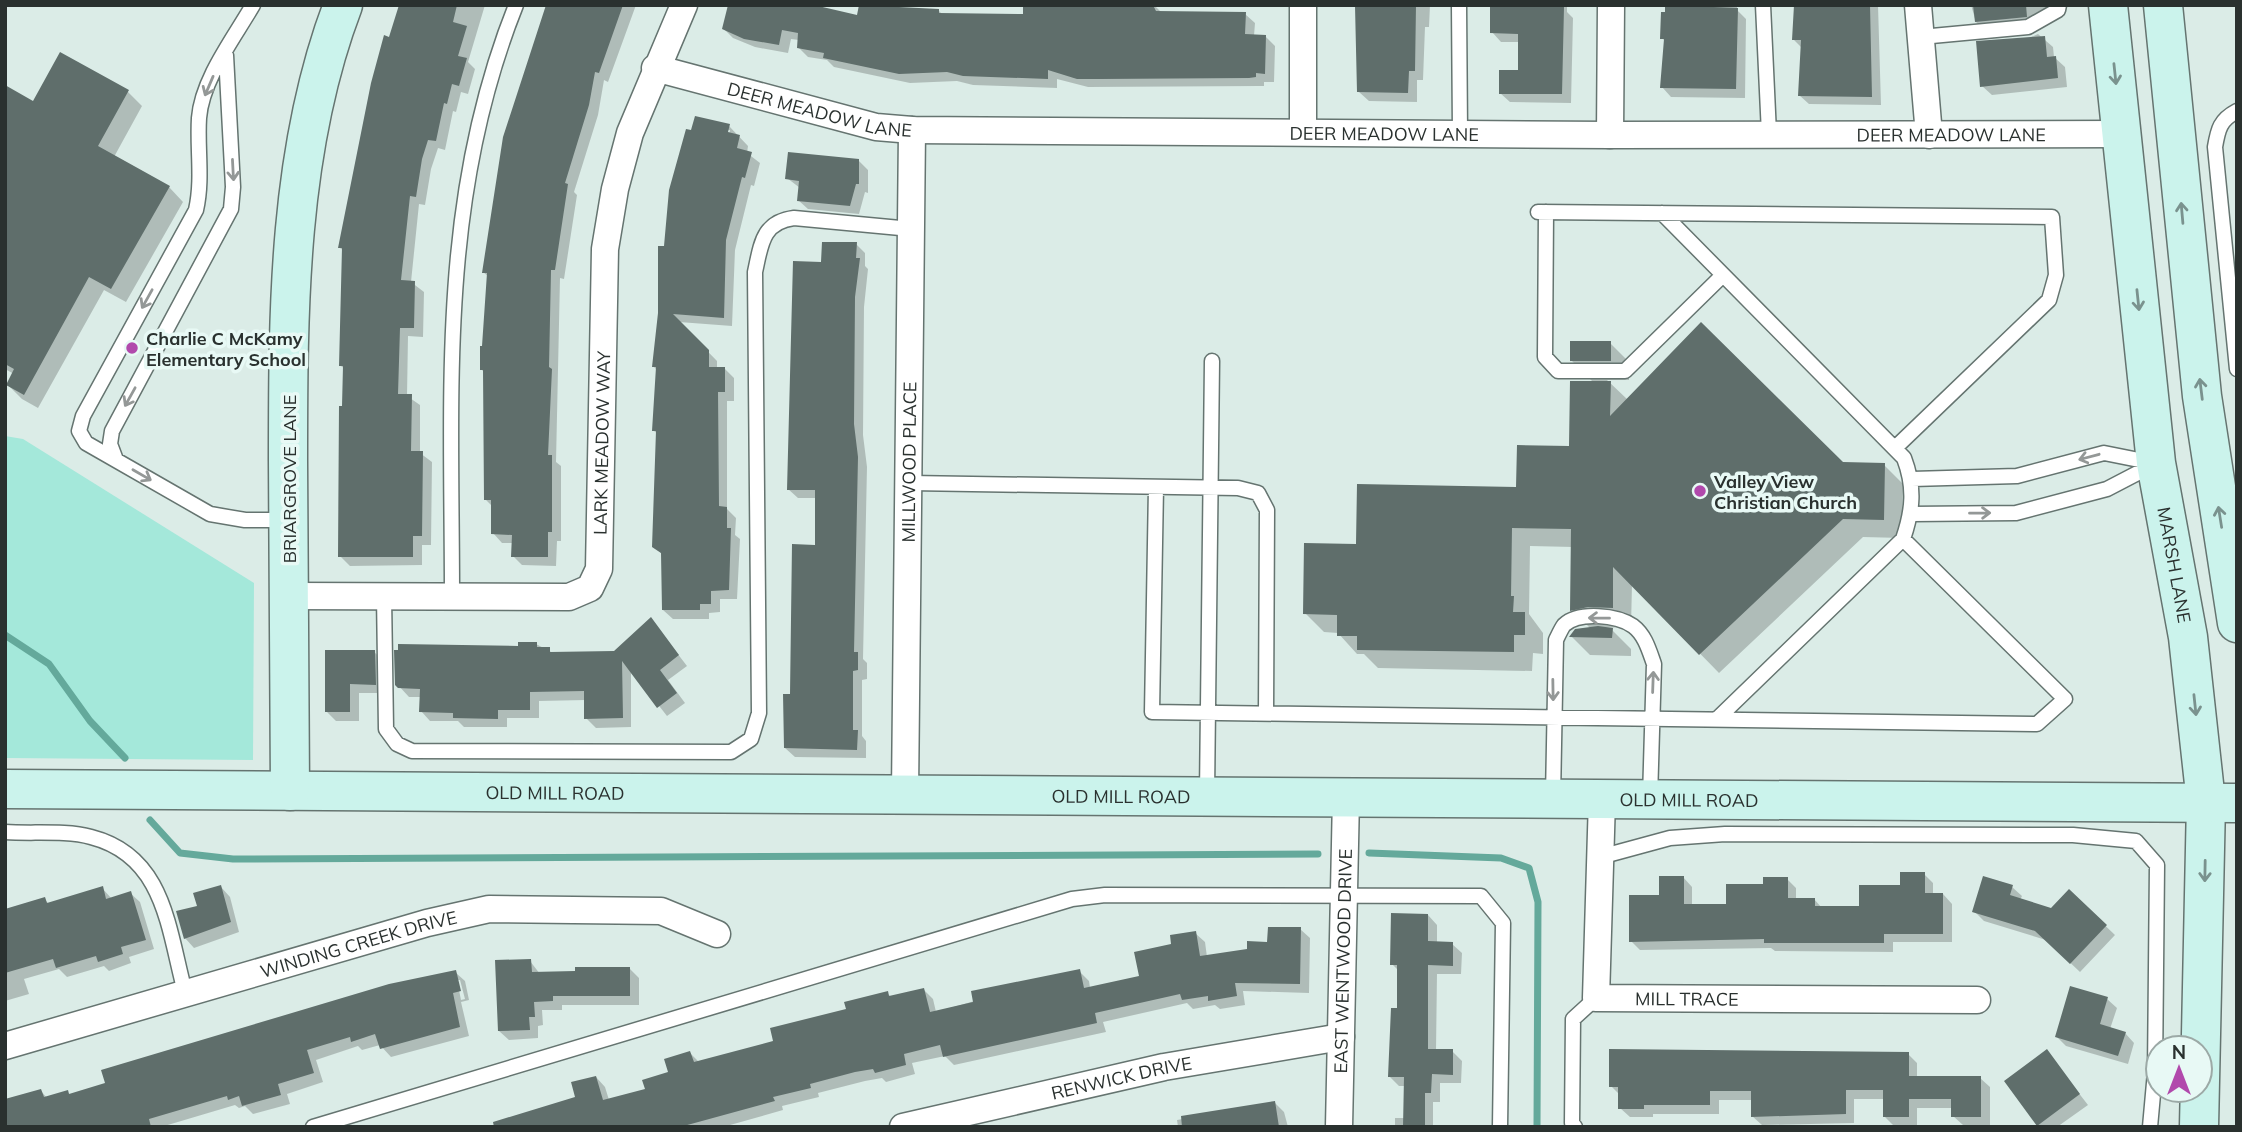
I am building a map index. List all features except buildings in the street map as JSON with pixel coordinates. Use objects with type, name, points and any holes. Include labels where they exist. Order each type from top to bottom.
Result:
[{"type":"street","name":"BRIARGROVE LANE","points":[[290,791],[288,341],[296,213],[310,127],[343,5]]},
{"type":"street","name":"LARK MEADOW WAY","points":[[289,596],[569,597],[590,588],[599,569],[605,248],[615,189],[630,133],[655,68],[684,5]]},
{"type":"street","points":[[1303,5],[1303,132]]},
{"type":"street","points":[[1610,135],[1611,5]]},
{"type":"street","points":[[1918,5],[1929,135]]},
{"type":"street","points":[[2163,5],[2190,293],[2211,457],[2237,623]]},
{"type":"street","name":"MARSH LANE","points":[[2112,6],[2121,134],[2156,463],[2221,803],[2199,1127]]},
{"type":"street","name":"DEER MEADOW LANE","points":[[655,68],[876,127],[912,130],[1610,135],[2121,134]]},
{"type":"street","name":"MILLWOOD PLACE","points":[[905,793],[912,130]]},
{"type":"street","points":[[2121,134],[2175,133]]},
{"type":"street","points":[[2156,463],[2211,457]]},
{"type":"street","name":"OLD MILL ROAD","points":[[5,789],[2221,803]]},
{"type":"street","name":"EAST WENTWOOD DRIVE","points":[[1339,1127],[1346,797]]},
{"type":"street","points":[[1596,998],[1602,799]]},
{"type":"street","name":"WINDING CREEK DRIVE","points":[[5,1046],[427,923],[489,909],[661,911],[717,934]]},
{"type":"street","name":"MILL TRACE","points":[[1596,998],[1977,1000]]},
{"type":"street","name":"RENWICK DRIVE","points":[[903,1127],[1164,1067],[1341,1037]]},
{"type":"lane","points":[[253,5],[207,87],[199,116],[201,188],[196,210],[83,416],[79,431],[86,443],[210,514],[245,520],[288,520]]},
{"type":"lane","points":[[452,597],[451,316],[459,226],[484,93],[516,5]]},
{"type":"lane","points":[[1459,5],[1460,133]]},
{"type":"lane","points":[[1763,5],[1769,134]]},
{"type":"lane","points":[[1922,37],[2028,27],[2058,10],[2059,5]]},
{"type":"lane","points":[[116,460],[110,444],[112,431],[232,209],[226,53]]},
{"type":"lane","points":[[2237,111],[2224,118],[2217,131],[2216,147],[2237,369]]},
{"type":"lane","points":[[1723,275],[1625,371],[1558,371],[1545,357],[1542,212],[2052,217],[2056,275],[2049,300],[1895,449]]},
{"type":"lane","points":[[1662,213],[1905,458],[1912,479],[1912,514],[1903,539],[1717,719]]},
{"type":"lane","points":[[384,596],[386,729],[397,744],[412,751],[731,751],[751,739],[759,713],[755,272],[761,248],[767,231],[779,220],[794,218],[911,229]]},
{"type":"lane","points":[[1207,796],[1213,361]]},
{"type":"lane","points":[[1912,479],[2017,476],[2104,453],[2156,463]]},
{"type":"lane","points":[[1912,514],[2016,513],[2107,489],[2156,463]]},
{"type":"lane","points":[[910,483],[1238,488],[1258,494],[1267,510],[1266,713]]},
{"type":"lane","points":[[1156,487],[1152,712],[2037,724],[2065,699],[1903,539]]},
{"type":"lane","points":[[1553,798],[1556,640],[1564,625],[1582,617],[1613,618],[1633,626],[1647,644],[1654,664],[1650,799]]},
{"type":"lane","points":[[5,832],[91,837],[135,857],[157,887],[185,992]]},
{"type":"lane","points":[[1600,857],[1670,838],[1725,834],[2073,835],[2136,841],[2157,864],[2155,1072],[2150,1127]]},
{"type":"lane","points":[[313,1127],[1072,899],[1105,895],[1480,896],[1503,923],[1500,1127]]},
{"type":"lane","points":[[1575,1127],[1572,1123],[1573,1019],[1596,998]]},
{"type":"green space","points":[[5,436],[23,439],[254,583],[253,760],[5,758]]},
{"type":"waterway","points":[[5,635],[49,664],[90,721],[125,758]]},
{"type":"waterway","points":[[150,820],[180,853],[233,859],[1318,854]]},
{"type":"waterway","points":[[1369,853],[1501,858],[1529,868],[1538,902],[1537,1127]]},
{"type":"place","name":"Charlie C McKamy Elementary School","points":[[132,348]]},
{"type":"place","name":"Valley View Christian Church","points":[[1700,491]]}]
